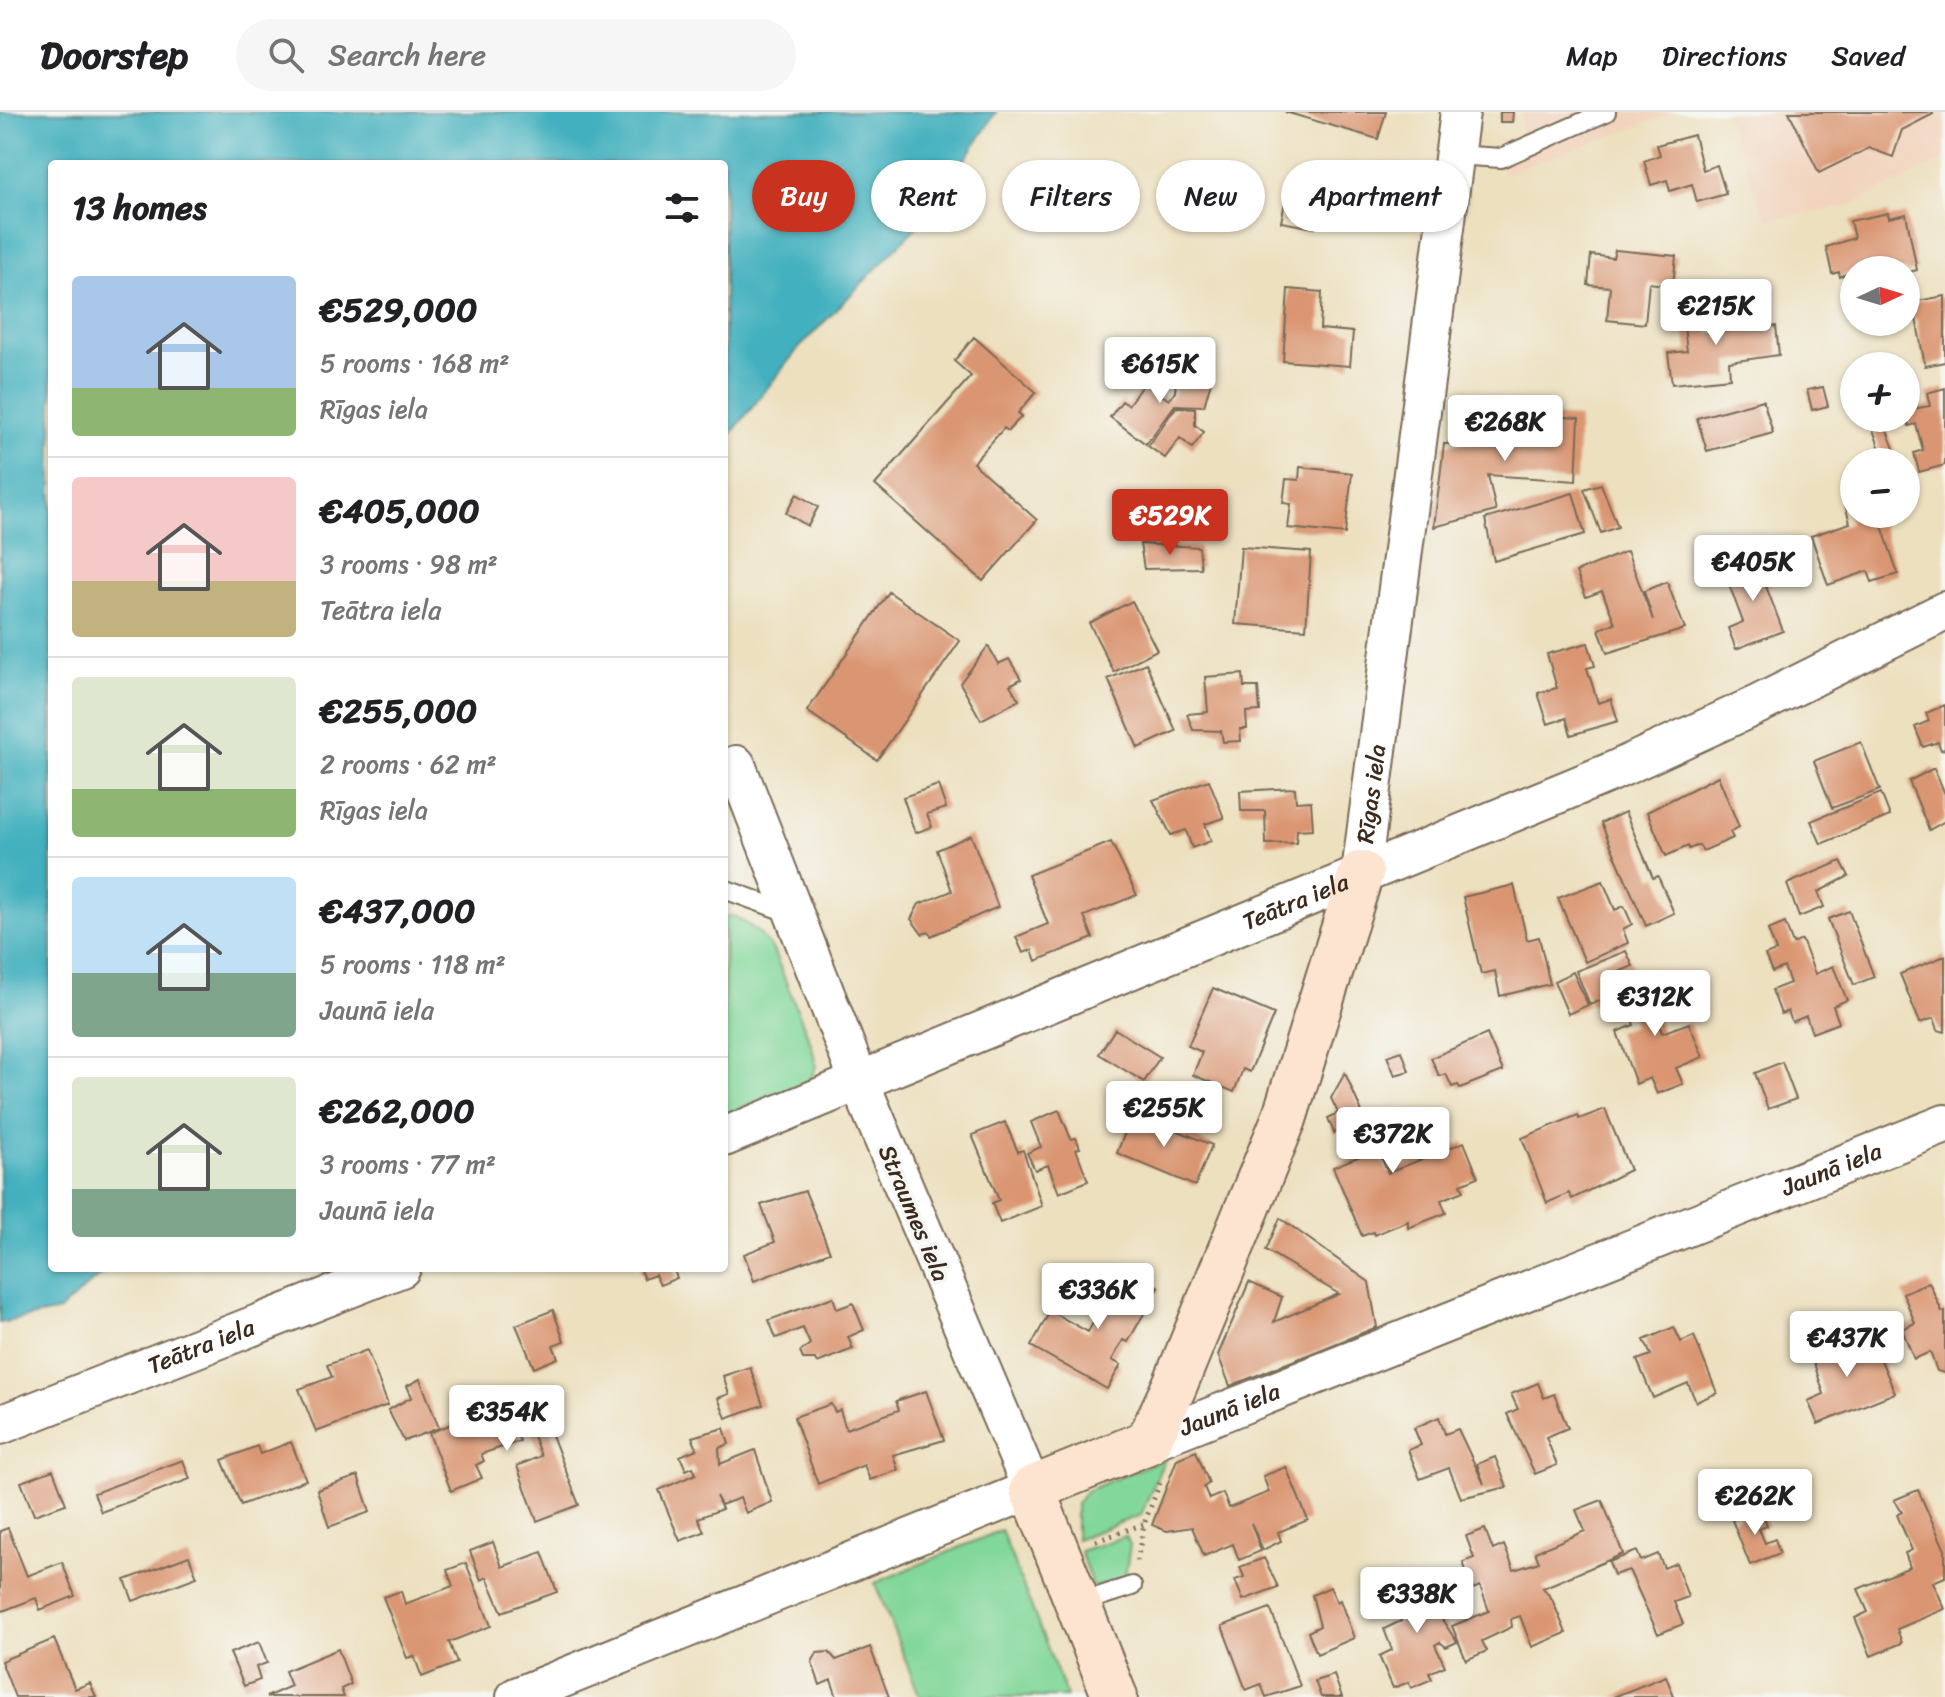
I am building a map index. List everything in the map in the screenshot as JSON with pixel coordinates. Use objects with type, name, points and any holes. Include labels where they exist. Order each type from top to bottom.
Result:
[{"type":"street","name":"Rīgas iela","points":[[1148,1442],[1174,1387],[1284,1119],[1361,873],[1460,112]]},
{"type":"street","name":"Teātra iela","points":[[728,1135],[1625,766],[1759,704],[1945,611]]},
{"type":"street","name":"Straumes iela","points":[[736,765],[859,1081],[1032,1489],[1107,1677]]},
{"type":"street","name":"Jaunā iela","points":[[516,1697],[1945,1124]]},
{"type":"street","name":"Teātra iela","points":[[0,1425],[391,1272]]},
{"type":"lane","points":[[1454,155],[1501,158],[1606,112]]},
{"type":"lane","points":[[728,890],[793,914]]},
{"type":"lane","points":[[1079,1603],[1132,1586]]},
{"type":"shaded area","points":[[1523,112],[1678,112],[1504,174],[1500,140],[1521,133]]},
{"type":"shaded area","points":[[1724,112],[1945,112],[1945,159],[1847,207],[1767,220]]},
{"type":"green space","points":[[734,916],[757,931],[773,950],[812,1046],[816,1066],[810,1081],[728,1113],[728,917]]},
{"type":"green space","points":[[1165,1458],[1141,1515],[1076,1539],[1076,1504],[1086,1491]]},
{"type":"green space","points":[[1001,1530],[1067,1697],[920,1697],[875,1583]]},
{"type":"green space","points":[[1126,1536],[1130,1545],[1125,1576],[1093,1588],[1080,1551]]},
{"type":"water","points":[[0,112],[996,112],[965,160],[871,160],[871,232],[912,232],[798,349],[728,438],[728,160],[48,160],[48,1272],[103,1272],[59,1311],[0,1323]]},
{"type":"building","points":[[1285,112],[1386,112],[1378,139]]},
{"type":"building","points":[[1500,112],[1513,112],[1512,122],[1500,122]]},
{"type":"building","points":[[1789,112],[1933,114],[1902,130],[1893,157],[1869,148],[1819,173]]},
{"type":"building","points":[[1694,135],[1703,170],[1717,165],[1726,194],[1697,202],[1692,184],[1670,191],[1667,180],[1651,185],[1644,161],[1660,155],[1657,145]]},
{"type":"building","points":[[1888,213],[1889,218],[1906,214],[1914,256],[1840,256],[1840,277],[1839,272],[1832,274],[1826,247],[1854,238],[1850,221]]},
{"type":"building","points":[[1615,250],[1676,256],[1673,286],[1649,283],[1645,324],[1607,320],[1610,287],[1588,285],[1591,255],[1613,258]]},
{"type":"building","points":[[1288,289],[1322,292],[1320,329],[1353,332],[1350,366],[1283,361]]},
{"type":"building","points":[[1945,296],[1945,362],[1925,366],[1919,336],[1920,300]]},
{"type":"building","points":[[1705,300],[1708,333],[1776,326],[1779,355],[1729,362],[1730,378],[1672,384],[1668,353],[1687,351],[1681,303]]},
{"type":"building","points":[[974,337],[1036,392],[1018,413],[1022,416],[1008,431],[1004,428],[973,463],[1037,520],[983,581],[875,485],[971,376],[954,361]]},
{"type":"building","points":[[1177,373],[1212,378],[1204,406],[1175,405],[1146,444],[1110,417],[1122,401],[1128,405],[1144,383],[1169,400],[1175,392]]},
{"type":"building","points":[[1823,387],[1828,406],[1812,410],[1807,390]]},
{"type":"building","points":[[1945,388],[1945,465],[1920,472],[1920,451],[1923,450],[1918,432],[1920,408],[1930,406],[1927,393]]},
{"type":"building","points":[[1763,400],[1773,433],[1707,451],[1697,418]]},
{"type":"building","points":[[1176,407],[1195,408],[1195,425],[1204,432],[1192,448],[1180,438],[1165,458],[1148,446]]},
{"type":"building","points":[[1504,413],[1579,418],[1576,481],[1488,475],[1496,511],[1434,527],[1444,444],[1502,442]]},
{"type":"building","points":[[1874,432],[1888,432],[1894,448],[1880,448]]},
{"type":"building","points":[[1300,467],[1352,473],[1345,534],[1288,528],[1291,504],[1283,503],[1286,479],[1299,480]]},
{"type":"building","points":[[1601,484],[1618,527],[1601,533],[1584,489]]},
{"type":"building","points":[[1573,493],[1585,534],[1494,561],[1485,519]]},
{"type":"building","points":[[797,494],[818,507],[808,526],[786,513]]},
{"type":"building","points":[[1840,526],[1883,528],[1898,574],[1872,582],[1868,571],[1828,585],[1811,536]]},
{"type":"building","points":[[1140,544],[1199,547],[1201,568],[1144,569]]},
{"type":"building","points":[[1241,547],[1311,552],[1306,629],[1235,624]]},
{"type":"building","points":[[1627,551],[1653,620],[1644,591],[1667,582],[1685,629],[1607,653],[1599,629],[1615,623],[1602,591],[1586,597],[1576,572]]},
{"type":"building","points":[[1764,556],[1773,583],[1766,586],[1783,631],[1736,649],[1728,628],[1743,622],[1724,571]]},
{"type":"building","points":[[889,592],[960,641],[877,760],[807,711]]},
{"type":"building","points":[[1132,601],[1157,650],[1114,672],[1089,623]]},
{"type":"building","points":[[1588,643],[1595,666],[1587,668],[1598,703],[1611,699],[1618,721],[1571,735],[1566,718],[1548,724],[1538,693],[1557,688],[1547,654]]},
{"type":"building","points":[[988,646],[998,664],[1009,659],[1021,679],[1010,685],[1019,700],[981,720],[960,683]]},
{"type":"building","points":[[1146,663],[1176,731],[1138,748],[1108,679]]},
{"type":"building","points":[[1243,674],[1244,687],[1258,687],[1260,711],[1246,712],[1247,729],[1240,729],[1241,741],[1223,742],[1221,731],[1193,730],[1187,714],[1208,712],[1205,677]]},
{"type":"building","points":[[1945,705],[1945,749],[1941,750],[1938,742],[1923,747],[1915,727],[1929,721],[1926,713]]},
{"type":"building","points":[[1861,742],[1880,790],[1832,808],[1814,761]]},
{"type":"building","points":[[1934,768],[1945,794],[1945,821],[1929,830],[1909,781]]},
{"type":"building","points":[[1718,776],[1739,827],[1730,832],[1733,838],[1703,851],[1699,845],[1689,849],[1688,846],[1666,856],[1647,812]]},
{"type":"building","points":[[1209,780],[1224,818],[1205,824],[1211,841],[1192,848],[1186,830],[1171,835],[1153,800]]},
{"type":"building","points":[[938,785],[946,808],[927,814],[932,827],[915,833],[903,797]]},
{"type":"building","points":[[1295,788],[1296,802],[1311,801],[1313,829],[1297,830],[1296,843],[1266,844],[1265,811],[1241,811],[1240,791]]},
{"type":"building","points":[[1881,793],[1890,816],[1821,844],[1811,821]]},
{"type":"building","points":[[1625,812],[1653,878],[1658,876],[1674,913],[1646,926],[1601,823]]},
{"type":"building","points":[[971,835],[998,907],[931,936],[929,932],[922,934],[911,919],[919,904],[952,891],[937,850]]},
{"type":"building","points":[[1111,842],[1137,895],[1084,916],[1093,938],[1036,961],[1032,950],[1023,953],[1016,937],[1048,924],[1028,875]]},
{"type":"building","points":[[1841,861],[1849,876],[1818,892],[1824,907],[1799,917],[1787,884]]},
{"type":"building","points":[[1603,881],[1615,910],[1624,906],[1632,924],[1623,929],[1628,943],[1585,962],[1558,898]]},
{"type":"building","points":[[1514,885],[1527,940],[1539,937],[1550,984],[1500,996],[1495,971],[1481,974],[1463,897]]},
{"type":"building","points":[[1849,911],[1874,977],[1854,985],[1828,919]]},
{"type":"building","points":[[1785,923],[1793,944],[1802,940],[1815,974],[1833,966],[1847,1000],[1833,1006],[1839,1023],[1812,1033],[1806,1016],[1792,1022],[1788,1011],[1781,1014],[1772,990],[1790,983],[1784,967],[1772,972],[1765,955],[1776,951],[1768,930]]},
{"type":"building","points":[[1626,951],[1633,966],[1604,978],[1611,996],[1590,1005],[1576,971]]},
{"type":"building","points":[[1945,956],[1945,1032],[1938,1030],[1934,1018],[1920,1023],[1900,974]]},
{"type":"building","points":[[1573,972],[1588,1005],[1568,1014],[1554,981]]},
{"type":"building","points":[[1651,976],[1660,997],[1671,992],[1678,1009],[1657,1018],[1662,1033],[1689,1023],[1703,1057],[1676,1068],[1683,1084],[1657,1094],[1650,1078],[1636,1084],[1617,1032],[1634,1025],[1619,989]]},
{"type":"building","points":[[1213,988],[1274,1014],[1250,1072],[1243,1069],[1234,1092],[1193,1075],[1202,1052],[1188,1046]]},
{"type":"building","points":[[1115,1029],[1160,1057],[1144,1082],[1099,1054]]},
{"type":"building","points":[[1487,1034],[1503,1071],[1460,1088],[1458,1085],[1452,1087],[1446,1074],[1439,1076],[1431,1058]]},
{"type":"building","points":[[1402,1051],[1409,1071],[1395,1075],[1387,1056]]},
{"type":"building","points":[[1782,1062],[1796,1099],[1768,1109],[1755,1073]]},
{"type":"building","points":[[1345,1073],[1388,1173],[1464,1142],[1478,1177],[1461,1184],[1464,1191],[1441,1200],[1446,1213],[1408,1228],[1408,1221],[1374,1235],[1373,1232],[1362,1236],[1333,1167],[1363,1155],[1360,1146],[1353,1149],[1345,1129],[1334,1133],[1328,1118],[1338,1113],[1331,1098]]},
{"type":"building","points":[[1605,1109],[1630,1170],[1572,1199],[1569,1193],[1547,1203],[1522,1138],[1578,1115],[1579,1119]]},
{"type":"building","points":[[1059,1110],[1071,1139],[1076,1138],[1080,1148],[1076,1149],[1088,1181],[1059,1193],[1048,1165],[1035,1170],[1027,1153],[1041,1147],[1031,1122]]},
{"type":"building","points":[[1133,1112],[1212,1145],[1195,1186],[1117,1153]]},
{"type":"building","points":[[1005,1122],[1018,1152],[1023,1150],[1042,1206],[1000,1223],[992,1203],[999,1200],[972,1135]]},
{"type":"building","points":[[805,1191],[830,1252],[754,1281],[744,1254],[775,1242],[761,1205]]},
{"type":"building","points":[[1280,1218],[1369,1282],[1377,1327],[1230,1386],[1218,1355],[1249,1282],[1282,1297],[1274,1322],[1339,1294],[1266,1250]]},
{"type":"building","points":[[1123,1269],[1159,1287],[1128,1342],[1123,1340],[1112,1360],[1121,1365],[1107,1389],[1031,1346],[1050,1311],[1088,1332]]},
{"type":"building","points":[[641,1272],[675,1272],[677,1278],[660,1285],[655,1275],[644,1279]]},
{"type":"building","points":[[1929,1282],[1942,1312],[1945,1311],[1945,1373],[1937,1371],[1930,1352],[1914,1359],[1902,1329],[1915,1323],[1903,1293]]},
{"type":"building","points":[[833,1297],[837,1309],[853,1303],[864,1330],[848,1337],[853,1349],[817,1363],[815,1359],[803,1359],[800,1352],[810,1344],[803,1328],[776,1338],[769,1320]]},
{"type":"building","points":[[553,1310],[564,1341],[553,1345],[558,1358],[534,1368],[516,1325]]},
{"type":"building","points":[[1674,1327],[1681,1342],[1694,1336],[1717,1393],[1696,1402],[1688,1383],[1653,1398],[1637,1360],[1651,1355],[1644,1340]]},
{"type":"building","points":[[1851,1334],[1861,1359],[1878,1353],[1895,1393],[1818,1424],[1808,1401],[1824,1394],[1810,1351]]},
{"type":"building","points":[[367,1350],[388,1405],[316,1432],[299,1389],[332,1377],[327,1365]]},
{"type":"building","points":[[750,1367],[763,1405],[726,1418],[718,1398],[729,1394],[723,1376]]},
{"type":"building","points":[[420,1379],[439,1428],[404,1441],[388,1410],[412,1397],[407,1386]]},
{"type":"building","points":[[1538,1383],[1544,1398],[1554,1394],[1568,1428],[1546,1437],[1557,1465],[1535,1474],[1507,1414],[1518,1409],[1511,1394]]},
{"type":"building","points":[[535,1391],[579,1505],[537,1521],[517,1466],[541,1456],[524,1413],[510,1419],[520,1441],[481,1454],[484,1461],[476,1465],[482,1478],[451,1491],[429,1433]]},
{"type":"building","points":[[926,1391],[944,1440],[893,1455],[898,1470],[870,1480],[864,1465],[818,1484],[794,1417],[831,1404],[835,1412],[840,1410],[846,1429],[899,1410],[896,1401]]},
{"type":"building","points":[[1439,1417],[1445,1434],[1458,1429],[1484,1484],[1477,1464],[1495,1457],[1507,1487],[1461,1498],[1449,1468],[1420,1479],[1408,1450],[1421,1445],[1414,1428]]},
{"type":"building","points":[[724,1428],[729,1444],[719,1448],[720,1464],[755,1450],[772,1502],[746,1513],[740,1498],[721,1505],[716,1496],[722,1509],[698,1518],[704,1532],[680,1541],[659,1490],[696,1474],[693,1467],[686,1470],[680,1456],[697,1449],[692,1437]]},
{"type":"building","points":[[291,1442],[306,1480],[241,1505],[222,1460],[257,1446],[260,1454]]},
{"type":"building","points":[[1196,1451],[1209,1483],[1204,1487],[1209,1499],[1223,1493],[1229,1508],[1269,1492],[1263,1476],[1286,1467],[1308,1520],[1278,1532],[1281,1541],[1263,1550],[1251,1523],[1261,1551],[1239,1560],[1233,1544],[1204,1556],[1192,1527],[1167,1531],[1152,1525],[1177,1459]]},
{"type":"building","points":[[183,1460],[190,1479],[101,1512],[94,1493]]},
{"type":"building","points":[[53,1470],[66,1504],[34,1515],[21,1482]]},
{"type":"building","points":[[358,1476],[370,1512],[329,1527],[317,1490]]},
{"type":"building","points":[[1918,1490],[1945,1550],[1945,1577],[1933,1582],[1945,1609],[1897,1629],[1902,1643],[1871,1656],[1855,1618],[1868,1612],[1858,1589],[1910,1567],[1905,1553],[1912,1550],[1897,1515],[1902,1512],[1894,1500]]},
{"type":"building","points":[[1602,1500],[1623,1554],[1543,1588],[1552,1599],[1566,1633],[1532,1647],[1520,1616],[1511,1619],[1512,1627],[1482,1641],[1487,1651],[1466,1660],[1452,1626],[1489,1611],[1480,1586],[1473,1589],[1463,1562],[1474,1558],[1466,1536],[1485,1529],[1493,1550],[1504,1545],[1514,1570],[1539,1562],[1535,1552],[1585,1531],[1576,1510]]},
{"type":"building","points":[[1761,1508],[1767,1526],[1759,1529],[1765,1543],[1775,1539],[1780,1553],[1750,1565],[1732,1520]]},
{"type":"building","points":[[8,1528],[27,1576],[62,1562],[75,1596],[40,1610],[36,1598],[0,1612],[0,1531]]},
{"type":"building","points":[[493,1542],[502,1567],[542,1552],[557,1592],[502,1612],[487,1577],[481,1580],[470,1551]]},
{"type":"building","points":[[1637,1551],[1641,1561],[1658,1554],[1664,1568],[1676,1563],[1688,1597],[1674,1602],[1683,1624],[1658,1634],[1629,1570],[1614,1575],[1609,1562]]},
{"type":"building","points":[[189,1556],[197,1577],[133,1601],[125,1580]]},
{"type":"building","points":[[1264,1558],[1278,1587],[1243,1600],[1235,1580],[1244,1577],[1240,1567]]},
{"type":"building","points":[[466,1563],[491,1626],[449,1642],[457,1663],[422,1677],[414,1656],[407,1658],[383,1597],[401,1591],[405,1604],[453,1586],[447,1570]]},
{"type":"building","points":[[1424,1579],[1429,1591],[1442,1585],[1453,1608],[1439,1615],[1457,1642],[1446,1647],[1440,1642],[1435,1645],[1445,1666],[1429,1673],[1432,1679],[1411,1688],[1409,1682],[1393,1688],[1379,1656],[1392,1650],[1384,1629],[1401,1621],[1392,1594]]},
{"type":"building","points":[[1330,1587],[1337,1602],[1340,1600],[1354,1638],[1317,1654],[1308,1632],[1320,1626],[1312,1595]]},
{"type":"building","points":[[1270,1608],[1300,1686],[1266,1697],[1261,1684],[1246,1690],[1222,1626]]},
{"type":"building","points":[[54,1639],[75,1689],[90,1683],[96,1697],[15,1697],[1,1661]]},
{"type":"building","points":[[259,1642],[267,1663],[256,1667],[260,1680],[244,1686],[230,1653]]},
{"type":"building","points":[[870,1647],[889,1697],[837,1697],[831,1680],[820,1685],[812,1662],[817,1653],[829,1652],[836,1660]]},
{"type":"building","points":[[338,1649],[351,1684],[341,1689],[344,1697],[266,1697],[291,1686],[285,1671]]},
{"type":"building","points":[[1334,1675],[1342,1697],[1321,1697],[1315,1681]]},
{"type":"building","points":[[1666,1676],[1674,1697],[1613,1697]]}]
